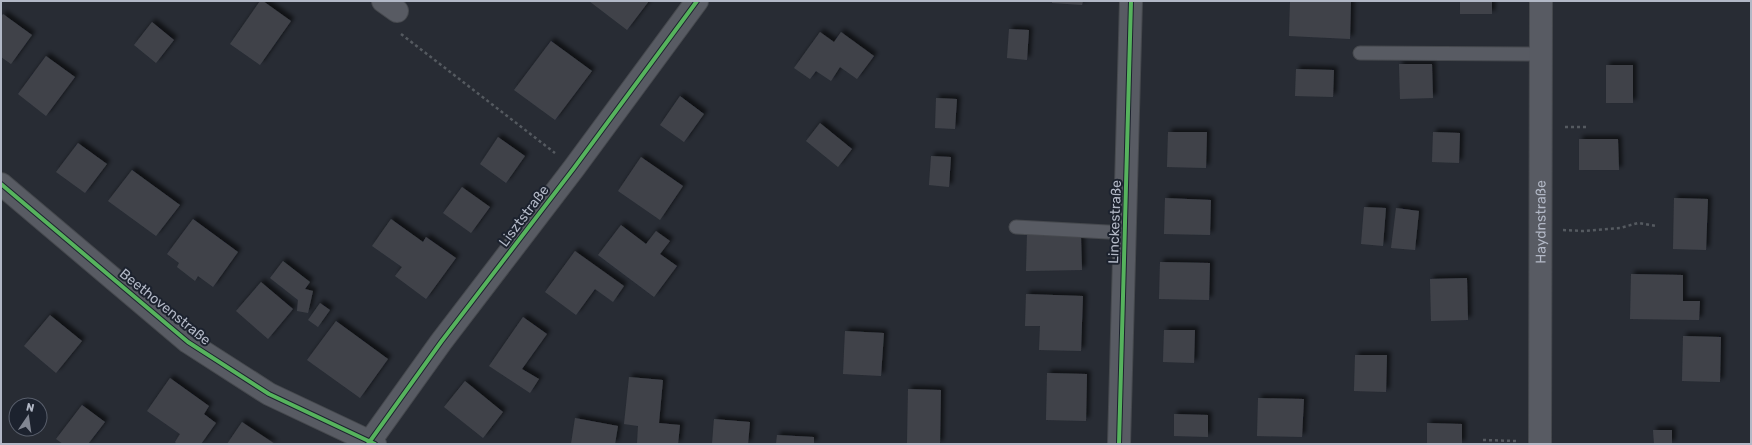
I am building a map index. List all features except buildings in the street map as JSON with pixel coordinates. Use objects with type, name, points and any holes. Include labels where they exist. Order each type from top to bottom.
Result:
[{"type":"street","name":"Lisztstraße","points":[[371,443],[441,342],[574,168],[697,1]]},
{"type":"street","name":"Linckestraße","points":[[1119,444],[1126,233],[1131,1]]},
{"type":"street","name":"Haydnstraße","points":[[1540,1],[1540,443]]},
{"type":"street","name":"Beethovenstraße","points":[[1,184],[188,342],[269,394],[371,443]]},
{"type":"lane","points":[[1360,53],[1541,54]]},
{"type":"lane","points":[[1016,227],[1126,233]]},
{"type":"path","points":[[399,33],[574,168]]},
{"type":"path","points":[[1540,229],[1583,231],[1620,228],[1638,223],[1656,226]]},
{"type":"path","points":[[1483,440],[1540,443]]},
{"type":"cycle path","points":[[368,444],[441,342],[574,168],[697,1]]},
{"type":"cycle path","points":[[1119,444],[1131,1]]},
{"type":"cycle path","points":[[1,184],[188,342],[269,394],[375,444]]}]
